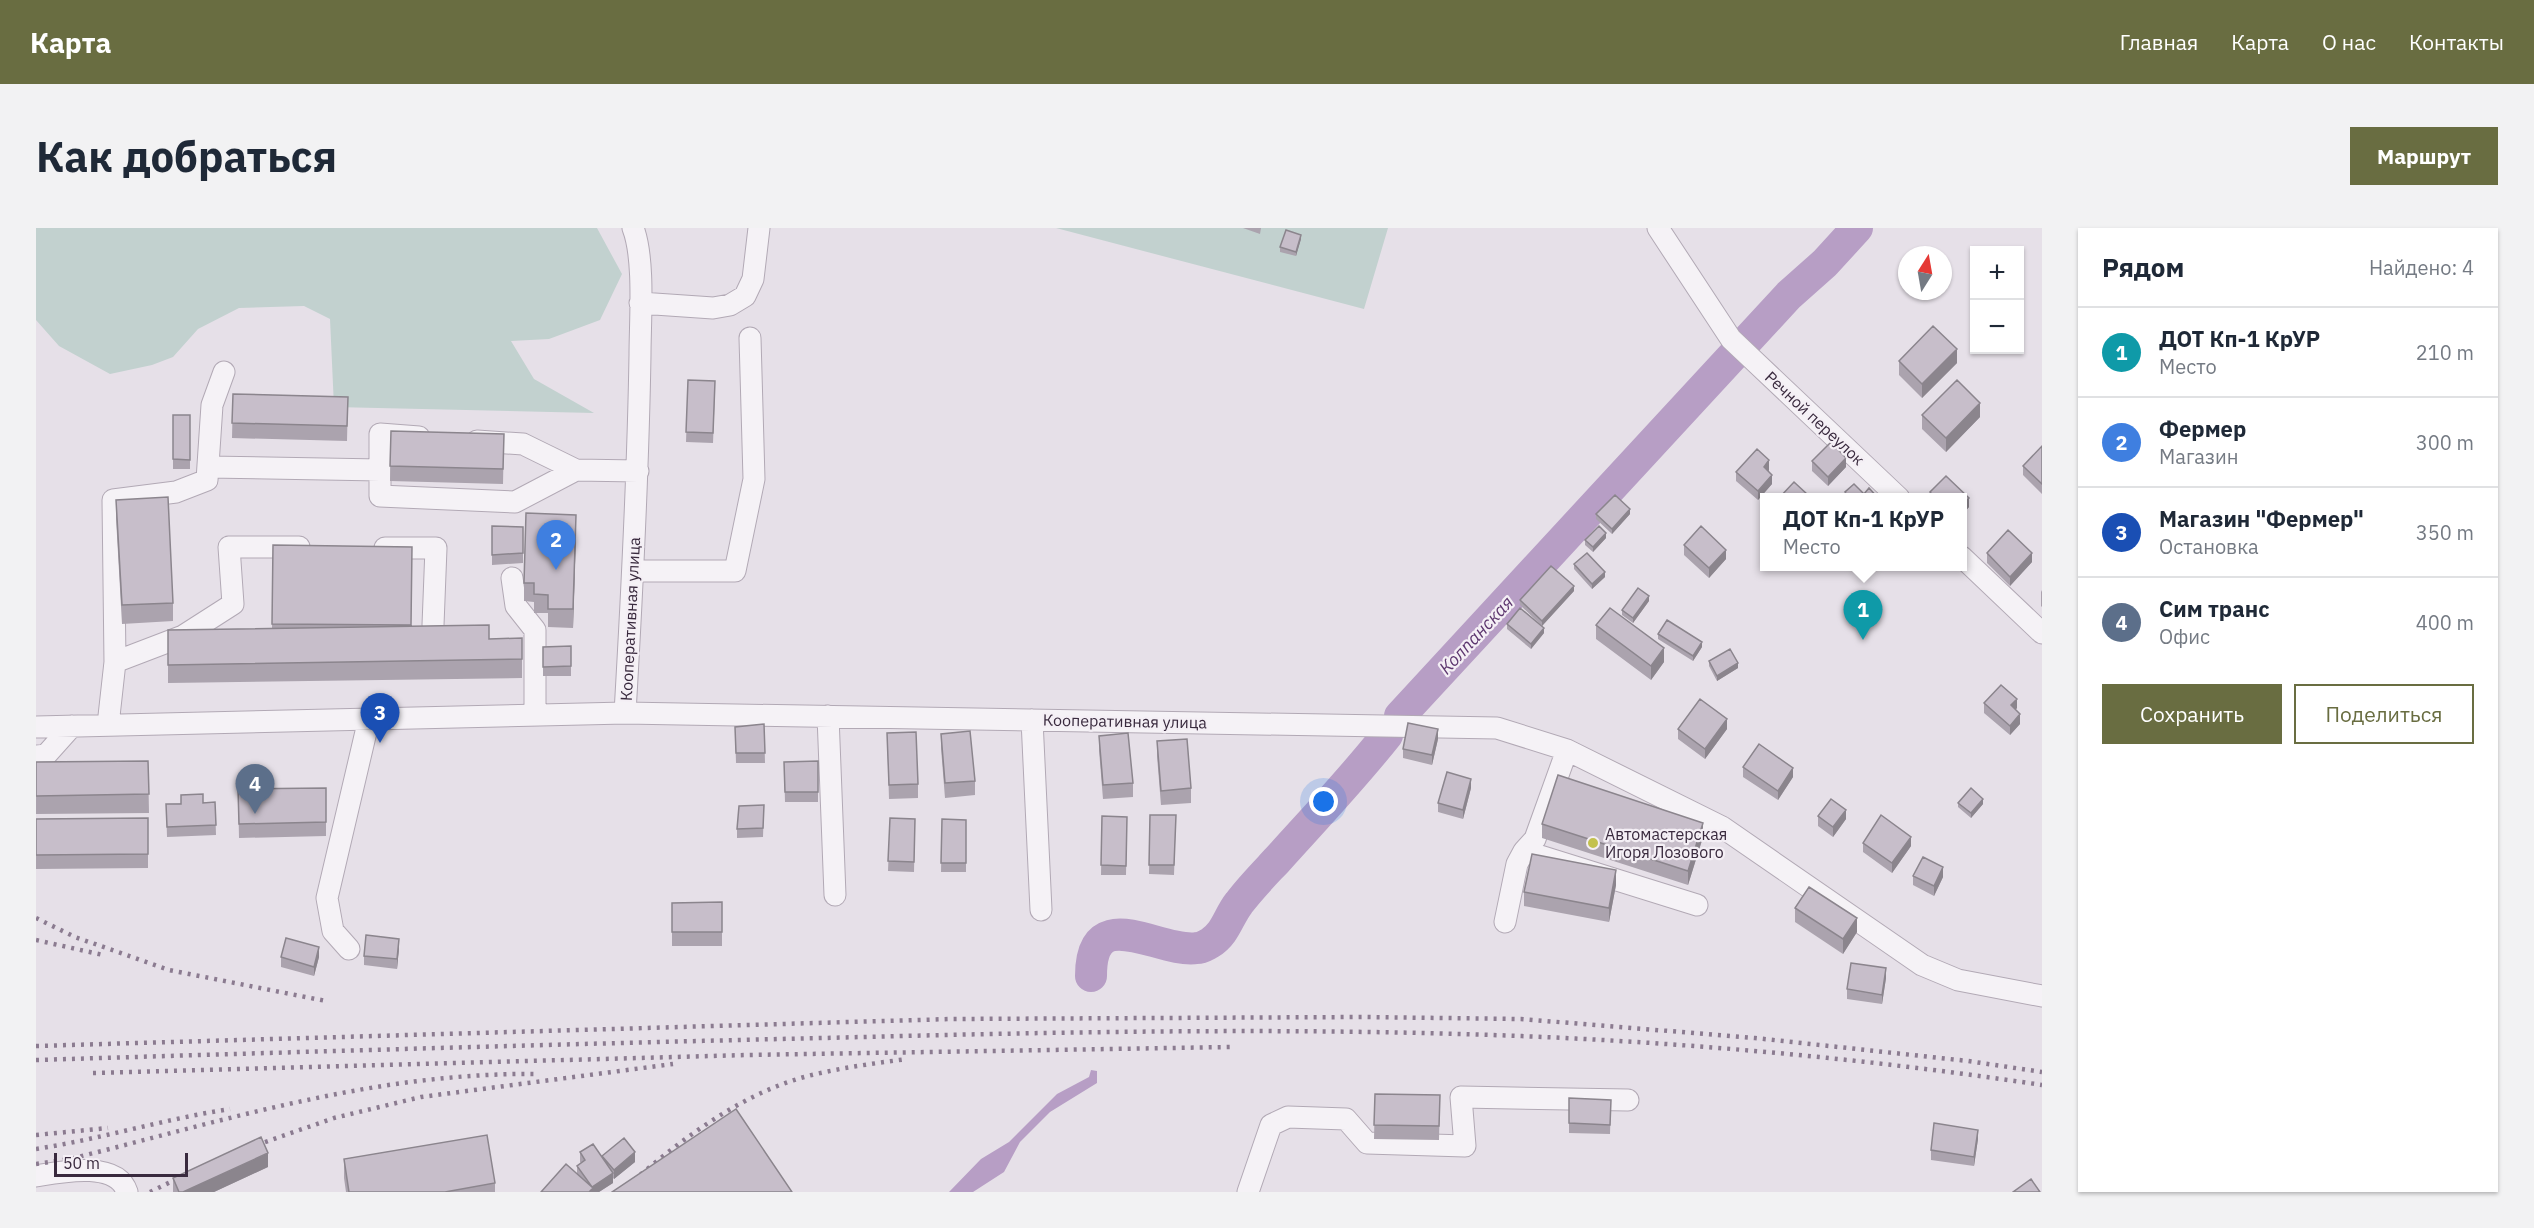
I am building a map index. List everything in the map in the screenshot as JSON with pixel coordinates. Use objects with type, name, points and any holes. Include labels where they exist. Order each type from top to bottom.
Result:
[{"type":"street","name":"Кооперативная улица","points":[[633,228],[638,240],[640,303],[638,471],[625,712],[1497,728],[1567,750],[1722,827],[1922,965],[1958,980],[2042,996]]},
{"type":"street","points":[[640,303],[713,308],[730,305],[745,296],[753,279],[759,228]]},
{"type":"street","name":"Речной переулок","points":[[1658,228],[1731,339],[1894,493]]},
{"type":"street","points":[[633,571],[735,571],[754,479],[750,338]]},
{"type":"street","points":[[108,725],[115,662],[113,500],[176,492],[207,480],[212,405],[224,372]]},
{"type":"street","points":[[576,470],[515,502],[380,496],[380,434],[523,444],[576,470],[638,471]]},
{"type":"street","points":[[208,467],[380,470]]},
{"type":"street","points":[[115,662],[146,648],[183,636],[233,604],[229,547],[321,547]]},
{"type":"street","points":[[367,548],[436,548],[433,626]]},
{"type":"street","points":[[1967,562],[2042,633]]},
{"type":"street","points":[[512,578],[516,606],[535,630],[535,715]]},
{"type":"street","points":[[36,727],[625,712]]},
{"type":"street","points":[[828,716],[835,895]]},
{"type":"street","points":[[349,949],[333,931],[327,898],[369,719]]},
{"type":"street","points":[[1032,720],[1041,910]]},
{"type":"street","points":[[36,756],[46,755],[72,726]]},
{"type":"street","points":[[1505,922],[1517,864],[1534,839],[1567,750]]},
{"type":"street","points":[[1524,851],[1697,905]]},
{"type":"street","points":[[1248,1192],[1271,1125],[1288,1117],[1346,1119],[1366,1143],[1465,1146],[1461,1097],[1628,1100]]},
{"type":"street","points":[[36,1176],[74,1170],[106,1172],[125,1186],[127,1192]]},
{"type":"shaded area","points":[[36,228],[597,228],[622,274],[600,320],[549,339],[511,341],[534,379],[594,413],[334,407],[330,319],[304,306],[239,308],[198,329],[173,357],[152,365],[110,374],[59,346],[36,320]]},
{"type":"shaded area","points":[[1056,228],[1388,228],[1364,309]]},
{"type":"shaded area","points":[[1091,1070],[1097,1071],[1097,1083],[1050,1112],[1020,1142],[1004,1172],[973,1192],[949,1192],[981,1159],[1009,1142],[1057,1094],[1089,1077]]},
{"type":"building","points":[[1286,230],[1301,235],[1296,252],[1280,247]]},
{"type":"building","points":[[1933,326],[1957,349],[1922,384],[1899,361]]},
{"type":"building","points":[[688,380],[715,381],[713,433],[686,432]]},
{"type":"building","points":[[1957,380],[1980,403],[1946,438],[1922,415]]},
{"type":"building","points":[[233,394],[348,397],[347,426],[232,423]]},
{"type":"building","points":[[173,415],[190,415],[190,460],[173,459]]},
{"type":"building","points":[[391,431],[504,434],[503,469],[390,466]]},
{"type":"building","points":[[1831,442],[1846,458],[1828,477],[1812,461]]},
{"type":"building","points":[[2042,446],[2042,484],[2023,466]]},
{"type":"building","points":[[1757,449],[1769,460],[1764,467],[1772,475],[1758,491],[1736,472]]},
{"type":"building","points":[[1946,476],[1964,493],[1931,493]]},
{"type":"building","points":[[1794,482],[1806,493],[1784,493]]},
{"type":"building","points":[[1854,484],[1863,493],[1846,493]]},
{"type":"building","points":[[1615,495],[1630,509],[1612,529],[1596,514]]},
{"type":"building","points":[[168,497],[173,603],[122,605],[116,500]]},
{"type":"building","points":[[526,513],[576,515],[573,609],[548,609],[548,595],[534,594],[534,583],[524,583]]},
{"type":"building","points":[[492,526],[523,527],[523,553],[492,555]]},
{"type":"building","points":[[1599,526],[1606,533],[1593,547],[1585,540]]},
{"type":"building","points":[[1701,526],[1726,550],[1709,568],[1684,545]]},
{"type":"building","points":[[2008,530],[2032,553],[2010,577],[1987,553]]},
{"type":"building","points":[[273,545],[412,547],[411,625],[272,624]]},
{"type":"building","points":[[1587,553],[1605,572],[1592,584],[1574,564]]},
{"type":"building","points":[[1551,566],[1574,586],[1542,621],[1520,600]]},
{"type":"building","points":[[1638,588],[1649,596],[1633,618],[1622,610]]},
{"type":"building","points":[[1520,608],[1544,628],[1531,644],[1507,624]]},
{"type":"building","points":[[1610,608],[1664,648],[1651,666],[1596,625]]},
{"type":"building","points":[[1667,620],[1702,642],[1693,656],[1658,634]]},
{"type":"building","points":[[489,625],[489,639],[522,638],[522,659],[168,665],[168,630]]},
{"type":"building","points":[[571,646],[571,666],[543,667],[543,647]]},
{"type":"building","points":[[1730,649],[1738,663],[1717,676],[1709,661]]},
{"type":"building","points":[[2001,685],[2017,699],[2011,705],[2020,714],[2010,726],[1984,703]]},
{"type":"building","points":[[1700,699],[1727,719],[1705,749],[1678,729]]},
{"type":"building","points":[[1408,723],[1438,729],[1432,755],[1403,749]]},
{"type":"building","points":[[764,724],[765,753],[736,753],[735,727]]},
{"type":"building","points":[[970,731],[975,781],[945,783],[941,734]]},
{"type":"building","points":[[916,732],[918,784],[889,785],[887,733]]},
{"type":"building","points":[[1128,733],[1133,783],[1103,785],[1099,736]]},
{"type":"building","points":[[1187,739],[1191,788],[1161,791],[1157,741]]},
{"type":"building","points":[[1759,744],[1793,768],[1778,791],[1743,767]]},
{"type":"building","points":[[148,761],[149,794],[36,796],[36,762]]},
{"type":"building","points":[[818,761],[818,792],[785,792],[784,762]]},
{"type":"building","points":[[1447,772],[1471,779],[1463,810],[1438,803]]},
{"type":"building","points":[[1558,775],[1703,823],[1688,871],[1542,824]]},
{"type":"building","points":[[326,788],[326,822],[239,824],[238,789]]},
{"type":"building","points":[[1971,788],[1983,799],[1971,813],[1958,803]]},
{"type":"building","points":[[203,794],[203,803],[215,802],[216,825],[167,827],[166,804],[181,804],[181,795]]},
{"type":"building","points":[[1831,799],[1846,810],[1833,827],[1818,816]]},
{"type":"building","points":[[764,805],[763,828],[737,829],[739,806]]},
{"type":"building","points":[[1150,815],[1176,815],[1174,865],[1149,865]]},
{"type":"building","points":[[1881,815],[1911,837],[1892,863],[1863,843]]},
{"type":"building","points":[[1102,816],[1127,817],[1126,866],[1101,865]]},
{"type":"building","points":[[148,818],[148,854],[36,855],[36,819]]},
{"type":"building","points":[[890,818],[915,819],[914,862],[888,861]]},
{"type":"building","points":[[942,819],[966,820],[966,863],[941,863]]},
{"type":"building","points":[[1532,854],[1616,870],[1609,908],[1524,892]]},
{"type":"building","points":[[1923,857],[1943,867],[1934,886],[1913,876]]},
{"type":"building","points":[[1809,887],[1857,918],[1843,939],[1795,908]]},
{"type":"building","points":[[722,902],[722,932],[672,932],[672,903]]},
{"type":"building","points":[[366,935],[399,939],[397,959],[364,956]]},
{"type":"building","points":[[286,938],[319,947],[314,967],[281,957]]},
{"type":"building","points":[[1851,963],[1886,968],[1882,995],[1847,989]]},
{"type":"building","points":[[1375,1094],[1440,1095],[1439,1126],[1374,1125]]},
{"type":"building","points":[[1569,1098],[1611,1100],[1610,1125],[1569,1123]]},
{"type":"building","points":[[736,1109],[792,1192],[612,1192]]},
{"type":"building","points":[[1934,1123],[1978,1130],[1974,1157],[1931,1150]]},
{"type":"building","points":[[487,1135],[495,1183],[445,1192],[349,1192],[344,1159]]},
{"type":"building","points":[[261,1137],[268,1153],[179,1192],[173,1178]]},
{"type":"building","points":[[624,1138],[635,1152],[614,1170],[602,1156]]},
{"type":"building","points":[[593,1144],[613,1173],[592,1187],[577,1166],[585,1160],[580,1152]]},
{"type":"building","points":[[566,1164],[593,1188],[589,1192],[541,1192]]},
{"type":"building","points":[[2031,1179],[2040,1192],[2013,1192]]},
{"type":"waterway","name":"Колпанская","points":[[1400,716],[1789,295],[1825,263],[1857,228]]},
{"type":"waterway","name":"Колпанская","points":[[1091,976],[1094,953],[1102,940],[1115,935],[1130,935],[1182,948],[1201,948],[1215,939],[1248,891],[1387,735]]},
{"type":"railway","points":[[36,918],[75,937],[169,970],[326,1001]]},
{"type":"railway","points":[[36,940],[103,955]]},
{"type":"railway","points":[[36,1046],[951,1019],[1363,1017],[1521,1019],[1755,1038],[1968,1061],[2042,1072]]},
{"type":"railway","points":[[36,1060],[997,1034],[1171,1031],[1433,1033],[1716,1048],[1912,1067],[2042,1085]]},
{"type":"railway","points":[[93,1073],[747,1055],[1231,1047]]},
{"type":"railway","points":[[620,1192],[664,1155],[711,1121],[762,1093],[816,1074],[907,1059]]},
{"type":"railway","points":[[248,1148],[334,1118],[421,1097],[673,1064]]},
{"type":"railway","points":[[36,1164],[70,1159],[244,1114],[360,1090],[478,1075],[539,1074]]},
{"type":"railway","points":[[36,1149],[230,1109]]},
{"type":"railway","points":[[36,1135],[108,1128]]},
{"type":"railway","points":[[150,1192],[187,1174]]},
{"type":"place","name":"Фермер","points":[[556,570]]},
{"type":"place","name":"ДОТ Кп-1 КрУР","points":[[1863,640]]},
{"type":"place","name":"Магазин \"Фермер\"","points":[[380,743]]},
{"type":"place","name":"Сим транс","points":[[255,814]]},
{"type":"place","name":"Автомастерская Игоря Лозового","points":[[1593,843]]}]
